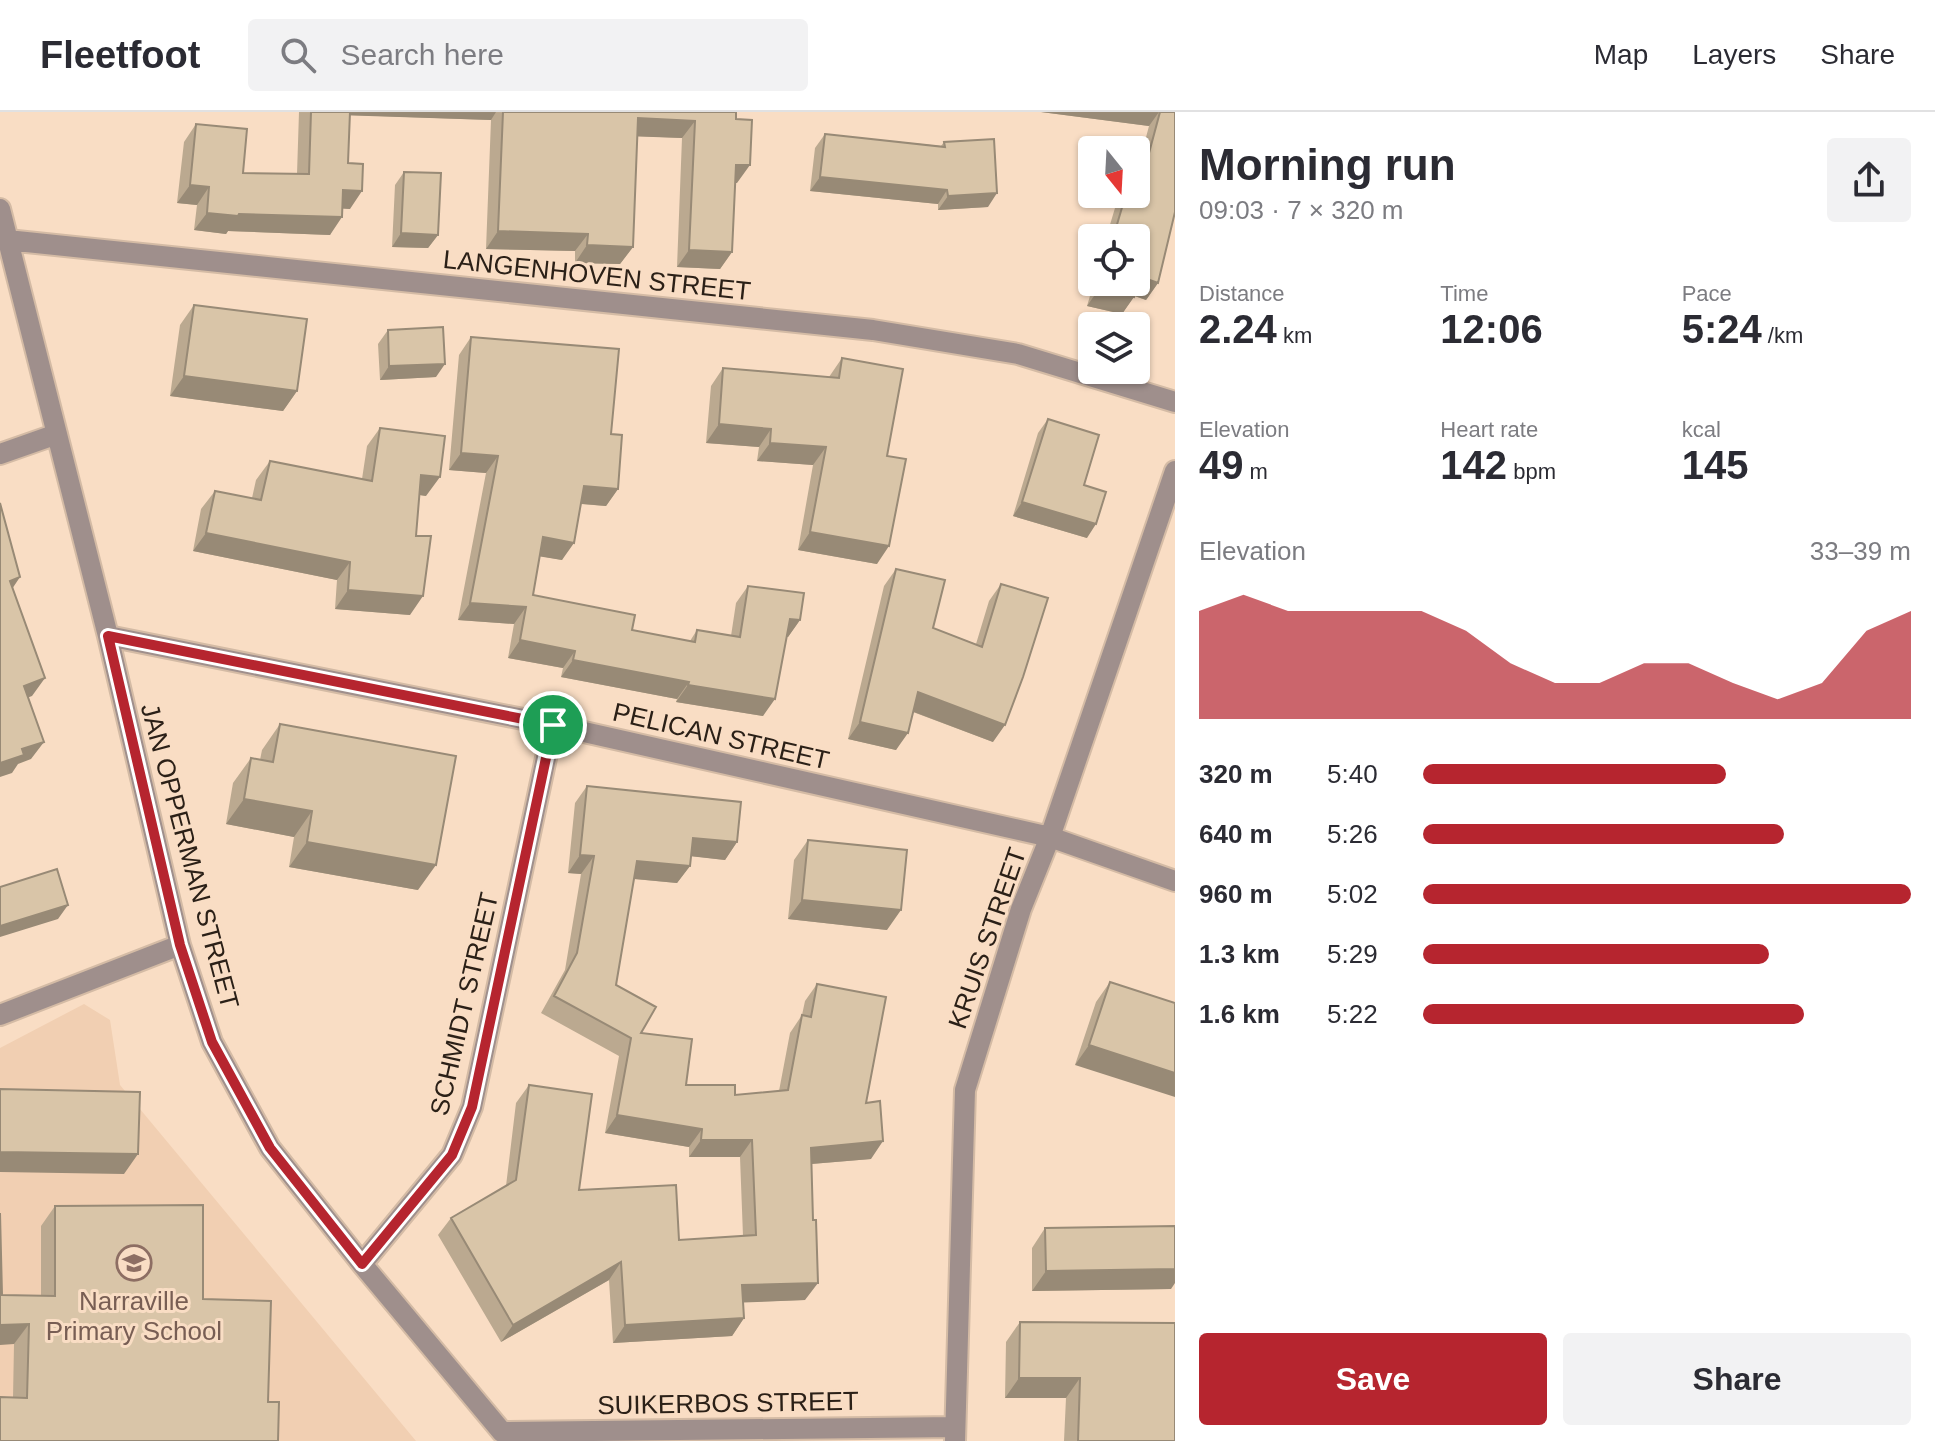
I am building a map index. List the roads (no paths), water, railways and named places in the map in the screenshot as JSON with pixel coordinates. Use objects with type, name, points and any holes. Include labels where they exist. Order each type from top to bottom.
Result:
[{"type":"street","name":"JAN OPPERMAN STREET","points":[[0,209],[108,636],[180,945],[212,1042],[270,1148],[502,1437]]},
{"type":"street","name":"LANGENHOVEN STREET","points":[[7,240],[873,330],[1018,354],[1175,402]]},
{"type":"street","points":[[0,454],[57,434]]},
{"type":"street","name":"KRUIS STREET","points":[[955,1434],[965,1090],[1021,909],[1050,837],[1175,471]]},
{"type":"street","name":"PELICAN STREET","points":[[108,636],[553,725],[1050,837],[1175,881]]},
{"type":"street","name":"SCHMIDT STREET","points":[[362,1264],[452,1155],[472,1107],[553,725]]},
{"type":"street","points":[[0,1015],[180,945]]},
{"type":"street","name":"SUIKERBOS STREET","points":[[502,1437],[955,1434]]},
{"type":"place","name":"Narraville Primary School","points":[[134,1263]]}]
